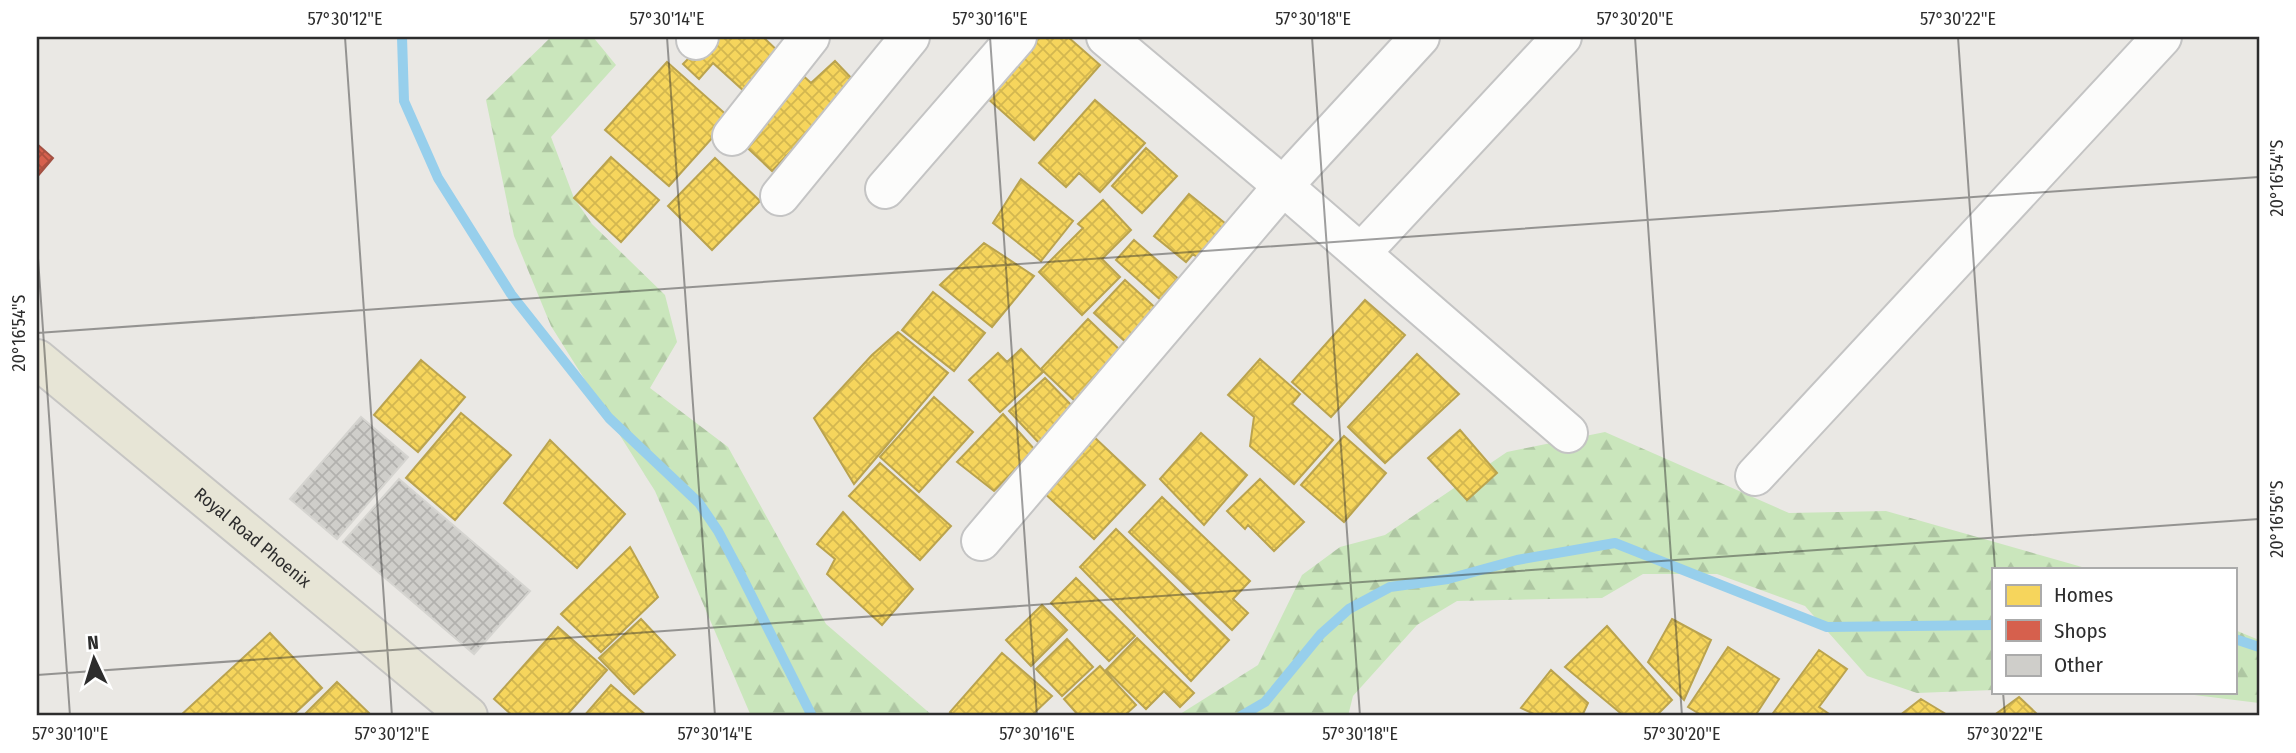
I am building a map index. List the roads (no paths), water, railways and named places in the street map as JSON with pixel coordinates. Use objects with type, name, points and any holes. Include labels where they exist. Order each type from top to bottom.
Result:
[{"type":"main road","name":"Royal Road Phoenix","points":[[37,359],[468,716]]},
{"type":"street","points":[[732,136],[810,37]]},
{"type":"street","points":[[780,196],[910,37]]},
{"type":"street","points":[[885,189],[1017,37]]},
{"type":"street","points":[[1106,37],[1568,433]]},
{"type":"street","points":[[981,541],[1283,186],[1420,37]]},
{"type":"street","points":[[1361,253],[1562,37]]},
{"type":"street","points":[[1755,476],[2162,37]]},
{"type":"waterway","points":[[402,37],[404,101],[438,178],[511,294],[609,418],[699,503],[734,561],[812,716]]},
{"type":"waterway","points":[[1241,716],[1265,702],[1321,634],[1349,609],[1390,587],[1448,579],[1517,560],[1615,543],[1827,627],[1992,625]]},
{"type":"waterway","points":[[2236,639],[2259,647]]}]
